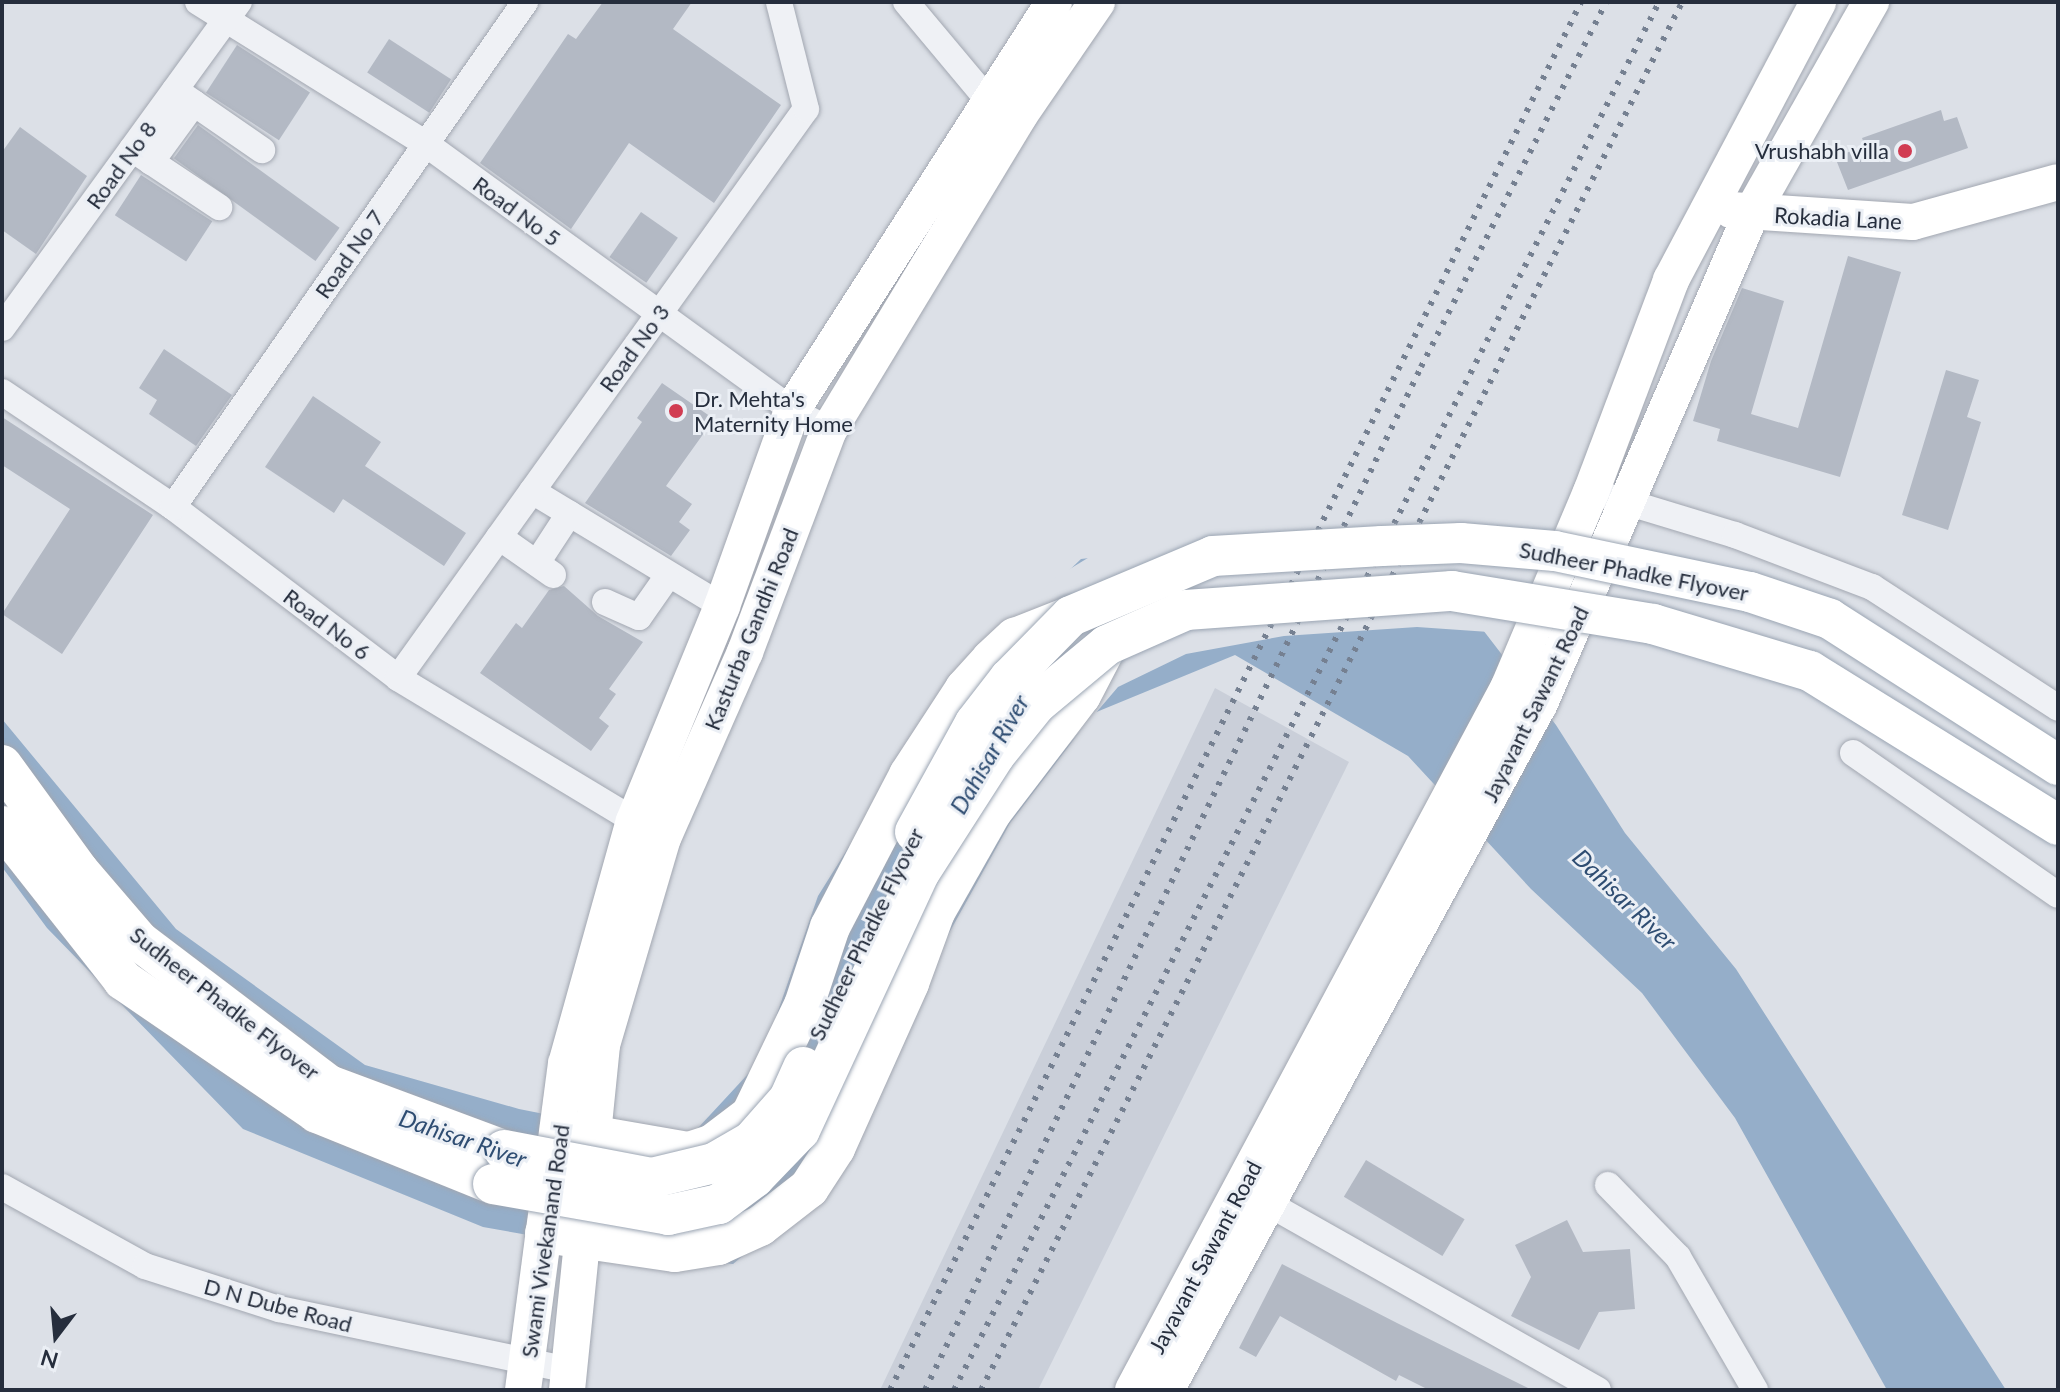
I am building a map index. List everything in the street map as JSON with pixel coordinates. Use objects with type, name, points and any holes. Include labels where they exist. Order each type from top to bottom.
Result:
[{"type":"main road","name":"Sudheer Phadke Flyover","points":[[2,765],[79,871],[139,941],[329,1085],[504,1150],[652,1178],[714,1163],[740,1149],[789,1099],[868,926],[975,723],[1009,679],[1071,616],[1213,556],[1461,543],[1555,551],[1750,592],[1830,619],[2058,765]]},
{"type":"main road","name":"Sudheer Phadke Flyover","points":[[2,826],[123,980],[317,1113],[493,1184],[668,1215],[719,1204],[754,1178],[800,1130],[875,960],[956,811],[1036,704],[1107,645],[1186,610],[1452,591],[1653,624],[1810,671],[2058,825]]},
{"type":"main road","points":[[579,1112],[689,1152],[713,1144],[751,1115],[804,1005],[830,927],[909,775],[965,689],[991,660],[1015,638],[1071,616]]},
{"type":"main road","points":[[545,1233],[675,1252],[718,1245],[760,1226],[809,1188],[835,1148],[909,983],[935,912],[991,813],[1081,695],[1107,645]]},
{"type":"street","name":"Road No 5","points":[[198,2],[233,12],[426,144],[792,410],[829,430]]},
{"type":"street","name":"Road No 7","points":[[173,507],[525,2]]},
{"type":"street","name":"Road No 3","points":[[398,678],[806,109],[779,2]]},
{"type":"street","points":[[906,2],[1003,108]]},
{"type":"street","name":"Kasturba Gandhi Road","points":[[649,830],[745,652],[829,430],[1003,108],[1054,2]]},
{"type":"street","name":"Kasturba Gandhi Road","points":[[577,1320],[585,1240],[579,1112],[602,1045],[649,830],[716,620],[792,410],[1003,108],[1097,2]]},
{"type":"street","name":"Jayavant Sawant Road","points":[[1524,694],[1591,492],[1671,280],[1818,2]]},
{"type":"street","name":"Jayavant Sawant Road","points":[[1166,1390],[1269,1204],[1524,694],[1629,503],[1751,214],[1871,2]]},
{"type":"street","name":"Road No 8","points":[[2,328],[142,156],[184,97],[233,12]]},
{"type":"street","points":[[184,97],[262,150]]},
{"type":"street","points":[[142,156],[219,207]]},
{"type":"street","name":"Rokadia Lane","points":[[1710,206],[1751,214],[1913,222],[2058,182]]},
{"type":"street","name":"Road No 6","points":[[2,392],[173,507],[398,678],[649,830]]},
{"type":"street","points":[[532,491],[667,577],[716,620],[745,652]]},
{"type":"street","points":[[1591,492],[1735,535],[1872,587],[2058,708]]},
{"type":"street","points":[[499,537],[545,569],[569,514]]},
{"type":"street","points":[[605,602],[639,617],[667,577]]},
{"type":"street","points":[[1853,753],[2058,895]]},
{"type":"street","name":"Jayavant Sawant Road","points":[[1133,1390],[1438,862]]},
{"type":"street","name":"Swami Vivekanand Road","points":[[526,1377],[545,1233],[579,1112]]},
{"type":"street","points":[[1608,1185],[1678,1257],[1755,1390]]},
{"type":"street","name":"D N Dube Road","points":[[2,1187],[145,1266],[279,1309],[526,1377],[569,1381]]},
{"type":"street","points":[[1269,1204],[1598,1390]]},
{"type":"street","name":"Swami Vivekanand Road","points":[[569,1381],[577,1320]]},
{"type":"shaded area","points":[[1215,688],[1349,762],[1038,1390],[880,1390]]},
{"type":"water","name":"Dahisar River","points":[[1285,535],[1470,613],[1556,725],[1625,833],[1736,969],[2006,1390],[1887,1390],[1735,1118],[1642,993],[1531,889],[1408,756],[1235,655],[1094,713],[1010,823],[924,978],[843,1172],[733,1264],[642,1255],[483,1227],[243,1129],[47,928],[2,867],[2,719],[176,929],[365,1065],[519,1109],[685,1142],[761,1060],[818,896],[952,682],[1081,559]]},
{"type":"pier","points":[[1286,531],[1472,609],[1489,632],[1417,627],[1284,636],[1186,654],[1118,687],[1059,756],[987,643],[1055,578],[1096,553]]},
{"type":"building","points":[[603,2],[692,2],[673,29],[781,105],[714,203],[629,143],[571,229],[480,163],[568,34],[576,39]]},
{"type":"building","points":[[389,39],[451,79],[429,113],[367,73]]},
{"type":"building","points":[[237,45],[310,92],[279,140],[206,93]]},
{"type":"building","name":"Vrushabh villa","points":[[1941,110],[1944,121],[1957,117],[1968,148],[1848,190],[1835,157],[1865,146],[1862,138]]},
{"type":"building","points":[[198,125],[340,228],[315,261],[174,158]]},
{"type":"building","points":[[20,127],[87,176],[36,254],[2,230],[2,152]]},
{"type":"building","points":[[141,175],[212,221],[186,262],[115,215]]},
{"type":"building","points":[[641,212],[678,238],[646,283],[609,257]]},
{"type":"building","points":[[1848,256],[1901,272],[1840,477],[1717,441],[1720,429],[1693,421],[1711,361],[1742,288],[1784,301],[1751,414],[1798,428]]},
{"type":"building","points":[[164,349],[232,395],[196,446],[149,414],[157,400],[139,388]]},
{"type":"building","points":[[1946,370],[1979,380],[1967,417],[1981,422],[1948,530],[1902,515]]},
{"type":"building","points":[[662,383],[714,419],[666,486],[692,504],[679,522],[690,530],[671,556],[585,503],[642,422],[637,418]]},
{"type":"building","points":[[313,396],[381,442],[365,466],[466,533],[444,566],[343,499],[334,513],[265,467]]},
{"type":"building","points":[[2,417],[153,515],[62,654],[2,614],[70,509],[2,465]]},
{"type":"building","points":[[564,586],[598,616],[643,642],[609,689],[616,694],[599,718],[609,726],[591,751],[480,673],[516,623],[522,628],[549,590]]},
{"type":"building","points":[[1366,1160],[1465,1219],[1442,1256],[1344,1197]]},
{"type":"building","points":[[1567,1220],[1583,1252],[1630,1249],[1635,1309],[1599,1312],[1579,1350],[1511,1316],[1531,1277],[1515,1245]]},
{"type":"building","points":[[1282,1264],[1532,1390],[1429,1390],[1399,1375],[1396,1381],[1280,1316],[1256,1357],[1239,1348]]},
{"type":"railway","points":[[890,1390],[1581,2]]},
{"type":"railway","points":[[925,1390],[1421,367],[1606,2]]},
{"type":"railway","points":[[954,1390],[1659,2]]},
{"type":"railway","points":[[981,1390],[1682,2]]},
{"type":"place","name":"Vrushabh villa","points":[[1905,151]]},
{"type":"place","name":"Dr. Mehta's Maternity Home","points":[[676,411]]}]
